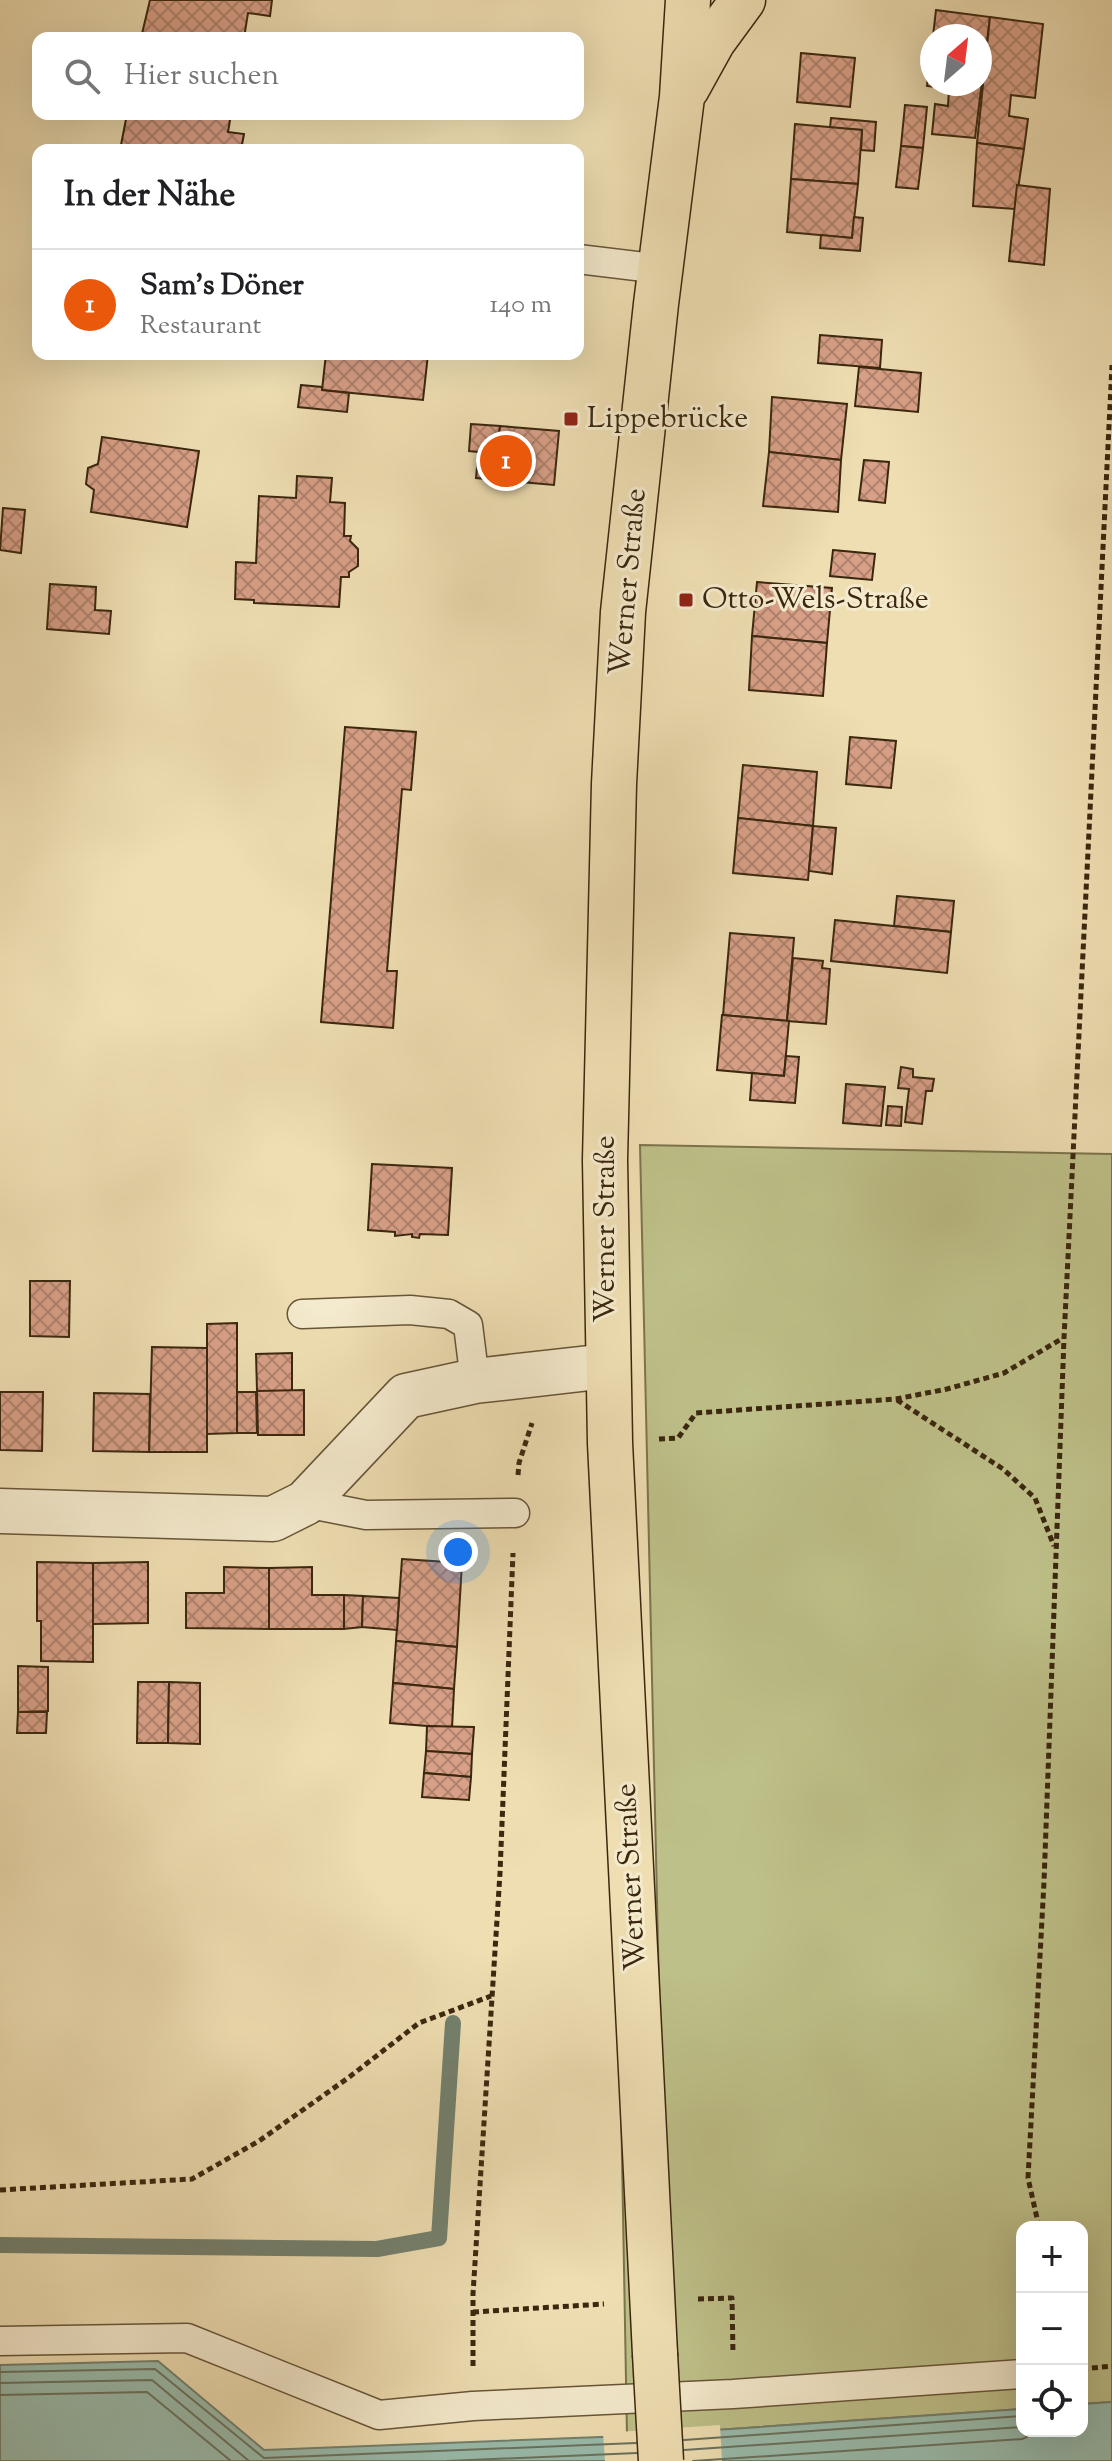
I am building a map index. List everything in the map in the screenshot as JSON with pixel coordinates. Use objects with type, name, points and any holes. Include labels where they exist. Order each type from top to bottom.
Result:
[{"type":"main road","name":"Werner Straße","points":[[661,2461],[610,1443],[605,1160],[614,784],[623,612],[682,97],[688,0]]},
{"type":"main road","points":[[682,97],[713,41],[743,0]]},
{"type":"street","points":[[0,1511],[273,1519],[305,1503],[406,1396],[475,1381],[607,1366]]},
{"type":"lane","points":[[584,260],[661,269]]},
{"type":"lane","points":[[302,1314],[410,1310],[449,1314],[468,1325],[475,1381]]},
{"type":"lane","points":[[305,1503],[366,1515],[515,1513]]},
{"type":"lane","points":[[0,2341],[187,2338],[379,2415],[473,2406],[733,2394],[1016,2374]]},
{"type":"path","points":[[1038,2221],[1028,2178],[1044,1882],[1064,1338],[1112,365]]},
{"type":"path","points":[[610,1443],[678,1438],[696,1413],[896,1399],[947,1389],[1004,1373],[1064,1338]]},
{"type":"path","points":[[896,1399],[1003,1469],[1035,1498],[1056,1551]]},
{"type":"path","points":[[473,2406],[473,2312],[500,1873],[515,1513],[519,1463],[535,1412]]},
{"type":"path","points":[[0,2190],[192,2179],[259,2141],[419,2023],[491,1996]]},
{"type":"path","points":[[732,2298],[733,2359]]},
{"type":"path","points":[[473,2312],[595,2305]]},
{"type":"path","points":[[1088,2368],[1112,2366]]},
{"type":"green space","points":[[640,1145],[1112,1154],[1112,2402],[1088,2404],[1088,2221],[1016,2221],[1016,2409],[627,2436],[619,1989],[659,1989]]},
{"type":"water","points":[[158,2361],[264,2450],[627,2436],[1016,2409],[1016,2437],[1088,2437],[1088,2404],[1112,2402],[1112,2461],[0,2461],[0,2365]]},
{"type":"pier","points":[[720,2425],[722,2461],[605,2461],[603,2433]]},
{"type":"building","points":[[150,0],[272,0],[270,16],[248,13],[245,32],[142,32]]},
{"type":"building","points":[[936,10],[990,17],[989,24],[934,24]]},
{"type":"building","points":[[990,17],[1043,24],[1035,98],[1011,95],[1009,116],[1028,119],[1024,149],[977,143],[982,96],[992,96],[992,24],[989,24]]},
{"type":"building","points":[[801,53],[855,58],[850,107],[797,102]]},
{"type":"building","points":[[949,96],[980,96],[975,138],[932,134],[935,104],[948,106]]},
{"type":"building","points":[[905,105],[927,107],[923,148],[901,146]]},
{"type":"building","points":[[831,118],[876,122],[874,151],[861,150],[862,130],[830,128]]},
{"type":"building","points":[[126,120],[230,120],[228,132],[244,134],[242,144],[121,144]]},
{"type":"building","points":[[795,124],[862,130],[858,184],[791,179]]},
{"type":"building","points":[[977,143],[1024,149],[1015,209],[973,206]]},
{"type":"building","points":[[901,146],[923,148],[918,189],[896,187]]},
{"type":"building","points":[[791,179],[858,184],[852,238],[787,232]]},
{"type":"building","points":[[1017,185],[1050,189],[1044,265],[1009,261]]},
{"type":"building","points":[[854,217],[863,218],[860,251],[820,248],[821,235],[852,238]]},
{"type":"building","points":[[820,335],[882,340],[880,368],[818,363]]},
{"type":"building","points":[[325,360],[427,360],[423,400],[322,390]]},
{"type":"building","points":[[859,367],[921,373],[918,412],[855,406]]},
{"type":"building","points":[[301,385],[349,393],[347,412],[298,407]]},
{"type":"building","points":[[772,397],[847,404],[841,460],[769,452]]},
{"type":"building","points":[[471,424],[500,426],[497,458],[478,457],[478,452],[469,451]]},
{"type":"building","points":[[500,426],[559,431],[554,485],[476,478],[478,457],[497,458]]},
{"type":"building","points":[[102,437],[199,451],[187,527],[91,512],[94,490],[86,484],[88,468],[98,464]]},
{"type":"building","points":[[769,452],[841,460],[838,512],[763,506]]},
{"type":"building","points":[[864,460],[889,462],[885,503],[859,500]]},
{"type":"building","points":[[297,476],[332,478],[330,502],[345,503],[344,536],[351,536],[350,541],[358,549],[358,566],[349,572],[349,577],[341,577],[339,607],[254,603],[254,600],[235,599],[236,562],[256,563],[259,496],[296,498]]},
{"type":"building","points":[[3,508],[25,510],[21,553],[0,550]]},
{"type":"building","points":[[833,550],[875,554],[872,580],[830,576]]},
{"type":"building","points":[[757,582],[832,588],[827,643],[752,636]]},
{"type":"building","points":[[50,584],[96,587],[95,610],[111,611],[109,634],[47,629]]},
{"type":"building","points":[[752,636],[827,643],[823,696],[749,690]]},
{"type":"building","points":[[345,727],[416,732],[411,790],[402,789],[387,971],[397,971],[393,1028],[321,1022]]},
{"type":"building","points":[[850,737],[896,741],[891,788],[846,784]]},
{"type":"building","points":[[743,765],[817,772],[813,826],[738,818]]},
{"type":"building","points":[[738,818],[813,826],[808,880],[733,873]]},
{"type":"building","points":[[813,826],[836,828],[832,874],[809,871]]},
{"type":"building","points":[[897,896],[954,901],[951,932],[894,926]]},
{"type":"building","points":[[835,920],[951,932],[947,973],[831,961]]},
{"type":"building","points":[[730,933],[794,938],[787,1021],[723,1015]]},
{"type":"building","points":[[793,958],[823,961],[822,968],[830,969],[826,1024],[787,1021]]},
{"type":"building","points":[[722,1015],[789,1021],[784,1076],[717,1070]]},
{"type":"building","points":[[786,1056],[799,1057],[795,1103],[750,1100],[752,1073],[784,1076]]},
{"type":"building","points":[[901,1067],[913,1069],[913,1077],[934,1079],[932,1091],[926,1091],[922,1124],[905,1122],[909,1089],[898,1088]]},
{"type":"building","points":[[846,1084],[885,1087],[881,1126],[843,1123]]},
{"type":"building","points":[[888,1106],[902,1107],[901,1126],[886,1125]]},
{"type":"building","points":[[372,1164],[452,1168],[448,1235],[420,1234],[419,1238],[412,1237],[412,1234],[395,1236],[395,1232],[368,1230]]},
{"type":"building","points":[[30,1281],[70,1281],[69,1337],[30,1336]]},
{"type":"building","points":[[237,1323],[237,1433],[207,1434],[207,1324]]},
{"type":"building","points":[[152,1347],[207,1348],[207,1452],[149,1452]]},
{"type":"building","points":[[292,1353],[292,1391],[257,1391],[256,1354]]},
{"type":"building","points":[[304,1390],[304,1435],[258,1435],[257,1391]]},
{"type":"building","points":[[0,1392],[43,1392],[42,1451],[0,1450]]},
{"type":"building","points":[[237,1392],[256,1392],[257,1433],[237,1433]]},
{"type":"building","points":[[94,1393],[150,1394],[149,1452],[93,1451]]},
{"type":"building","points":[[402,1559],[462,1563],[457,1647],[396,1641]]},
{"type":"building","points":[[37,1562],[93,1563],[93,1662],[41,1661]]},
{"type":"building","points":[[148,1562],[148,1623],[93,1624],[93,1563]]},
{"type":"building","points":[[224,1567],[269,1568],[269,1629],[186,1628],[186,1593],[224,1593]]},
{"type":"building","points":[[312,1567],[312,1595],[344,1595],[344,1629],[269,1629],[269,1568]]},
{"type":"building","points":[[344,1595],[363,1596],[362,1627],[344,1629]]},
{"type":"building","points":[[363,1596],[399,1598],[397,1630],[362,1627]]},
{"type":"building","points":[[396,1641],[457,1647],[454,1689],[393,1683]]},
{"type":"building","points":[[18,1666],[48,1667],[48,1711],[18,1712]]},
{"type":"building","points":[[138,1682],[169,1682],[168,1743],[137,1743]]},
{"type":"building","points":[[169,1682],[200,1683],[200,1744],[168,1743]]},
{"type":"building","points":[[393,1683],[454,1689],[452,1728],[390,1723]]},
{"type":"building","points":[[18,1712],[47,1712],[46,1733],[17,1733]]},
{"type":"building","points":[[427,1726],[474,1727],[472,1754],[426,1751]]},
{"type":"building","points":[[426,1751],[472,1754],[471,1777],[424,1773]]},
{"type":"building","points":[[424,1773],[471,1777],[469,1800],[422,1797]]},
{"type":"waterway","points":[[0,2245],[377,2249],[439,2238],[453,2023]]},
{"type":"place","name":"Lippebrücke","points":[[571,419]]},
{"type":"place","name":"Sam's Döner","points":[[506,461]]},
{"type":"place","name":"Otto-Wels-Straße","points":[[686,600]]}]
